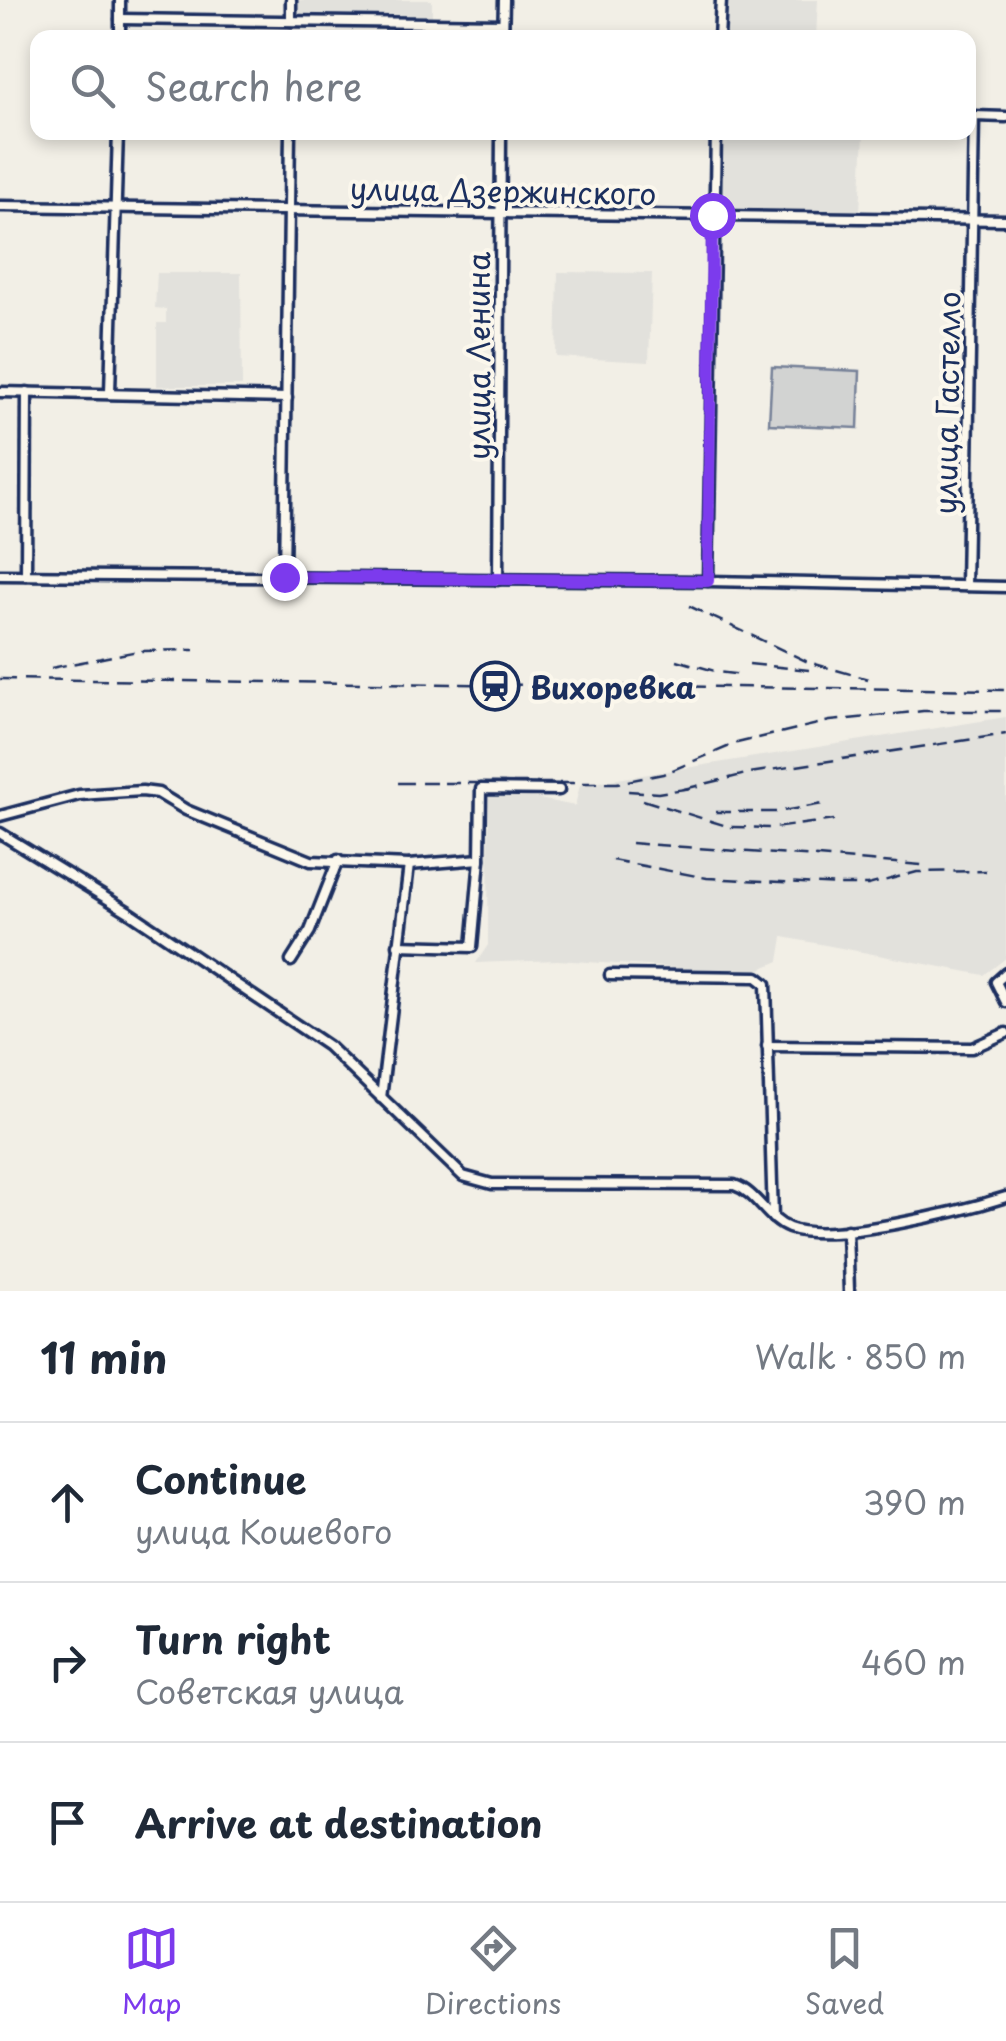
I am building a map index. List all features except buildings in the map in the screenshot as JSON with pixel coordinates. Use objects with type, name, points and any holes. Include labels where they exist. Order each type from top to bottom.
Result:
[{"type":"street","points":[[120,0],[120,30]]},
{"type":"street","points":[[291,0],[291,21]]},
{"type":"street","points":[[503,30],[504,0]]},
{"type":"street","points":[[719,30],[721,0]]},
{"type":"street","points":[[120,19],[503,24]]},
{"type":"street","name":"улица Гастелло","points":[[976,116],[1006,117]]},
{"type":"street","points":[[110,392],[118,140]]},
{"type":"street","points":[[284,577],[290,140]]},
{"type":"street","name":"улица Ленина","points":[[498,580],[501,140]]},
{"type":"street","points":[[708,581],[716,140]]},
{"type":"street","name":"улица Гастелло","points":[[966,586],[973,140]]},
{"type":"street","name":"улица Дзержинского","points":[[0,206],[1006,220]]},
{"type":"street","points":[[0,392],[288,398]]},
{"type":"street","points":[[26,576],[27,392]]},
{"type":"street","points":[[0,575],[1006,586]]},
{"type":"street","points":[[398,945],[472,947],[481,789],[559,790]]},
{"type":"street","points":[[0,816],[79,795],[142,790],[158,793],[186,810],[311,860],[409,864],[480,859]]},
{"type":"street","points":[[0,832],[129,912],[328,1046],[463,1176],[492,1184],[734,1185],[744,1188],[773,1218],[792,1229],[847,1230],[957,1212],[1006,1197]]},
{"type":"street","points":[[291,961],[310,931],[338,860]]},
{"type":"street","points":[[382,1098],[409,864]]},
{"type":"street","points":[[1006,973],[996,982],[1006,1002]]},
{"type":"street","points":[[610,975],[757,977],[766,984],[773,1218]]},
{"type":"street","points":[[767,1046],[972,1048],[1006,1033]]},
{"type":"street","points":[[847,1230],[848,1291]]},
{"type":"shaded area","points":[[295,0],[432,0],[432,16],[295,14]]},
{"type":"shaded area","points":[[724,0],[818,0],[816,30],[722,30]]},
{"type":"shaded area","points":[[720,140],[864,140],[860,212],[719,208]]},
{"type":"shaded area","points":[[558,272],[652,273],[649,362],[556,357]]},
{"type":"shaded area","points":[[157,273],[241,273],[242,386],[157,386],[157,323],[166,323],[166,309],[155,308]]},
{"type":"shaded area","points":[[772,367],[860,371],[858,428],[769,424]]},
{"type":"shaded area","points":[[1006,717],[1006,958],[984,975],[783,937],[779,961],[751,973],[558,960],[476,963],[488,945],[489,789],[575,806],[580,785]]},
{"type":"railway","points":[[689,606],[808,662],[868,679]]},
{"type":"railway","points":[[51,668],[138,651],[194,650]]},
{"type":"railway","points":[[677,660],[742,675]]},
{"type":"railway","points":[[749,664],[809,670]]},
{"type":"railway","points":[[0,679],[1006,690]]},
{"type":"railway","points":[[398,783],[617,783],[663,774],[737,743],[830,721],[923,711],[1006,711]]},
{"type":"railway","points":[[684,789],[750,773],[1006,734]]},
{"type":"railway","points":[[628,791],[658,793],[698,787]]},
{"type":"railway","points":[[643,800],[730,827],[774,828],[834,820]]},
{"type":"railway","points":[[715,812],[776,812],[829,803]]},
{"type":"railway","points":[[631,843],[922,865]]},
{"type":"railway","points":[[612,860],[707,878],[840,885],[868,885],[917,872],[986,871]]},
{"type":"place","name":"Вихоревка","points":[[495,686]]},
{"type":"route","points":[[284,577],[708,581],[712,215]]}]
